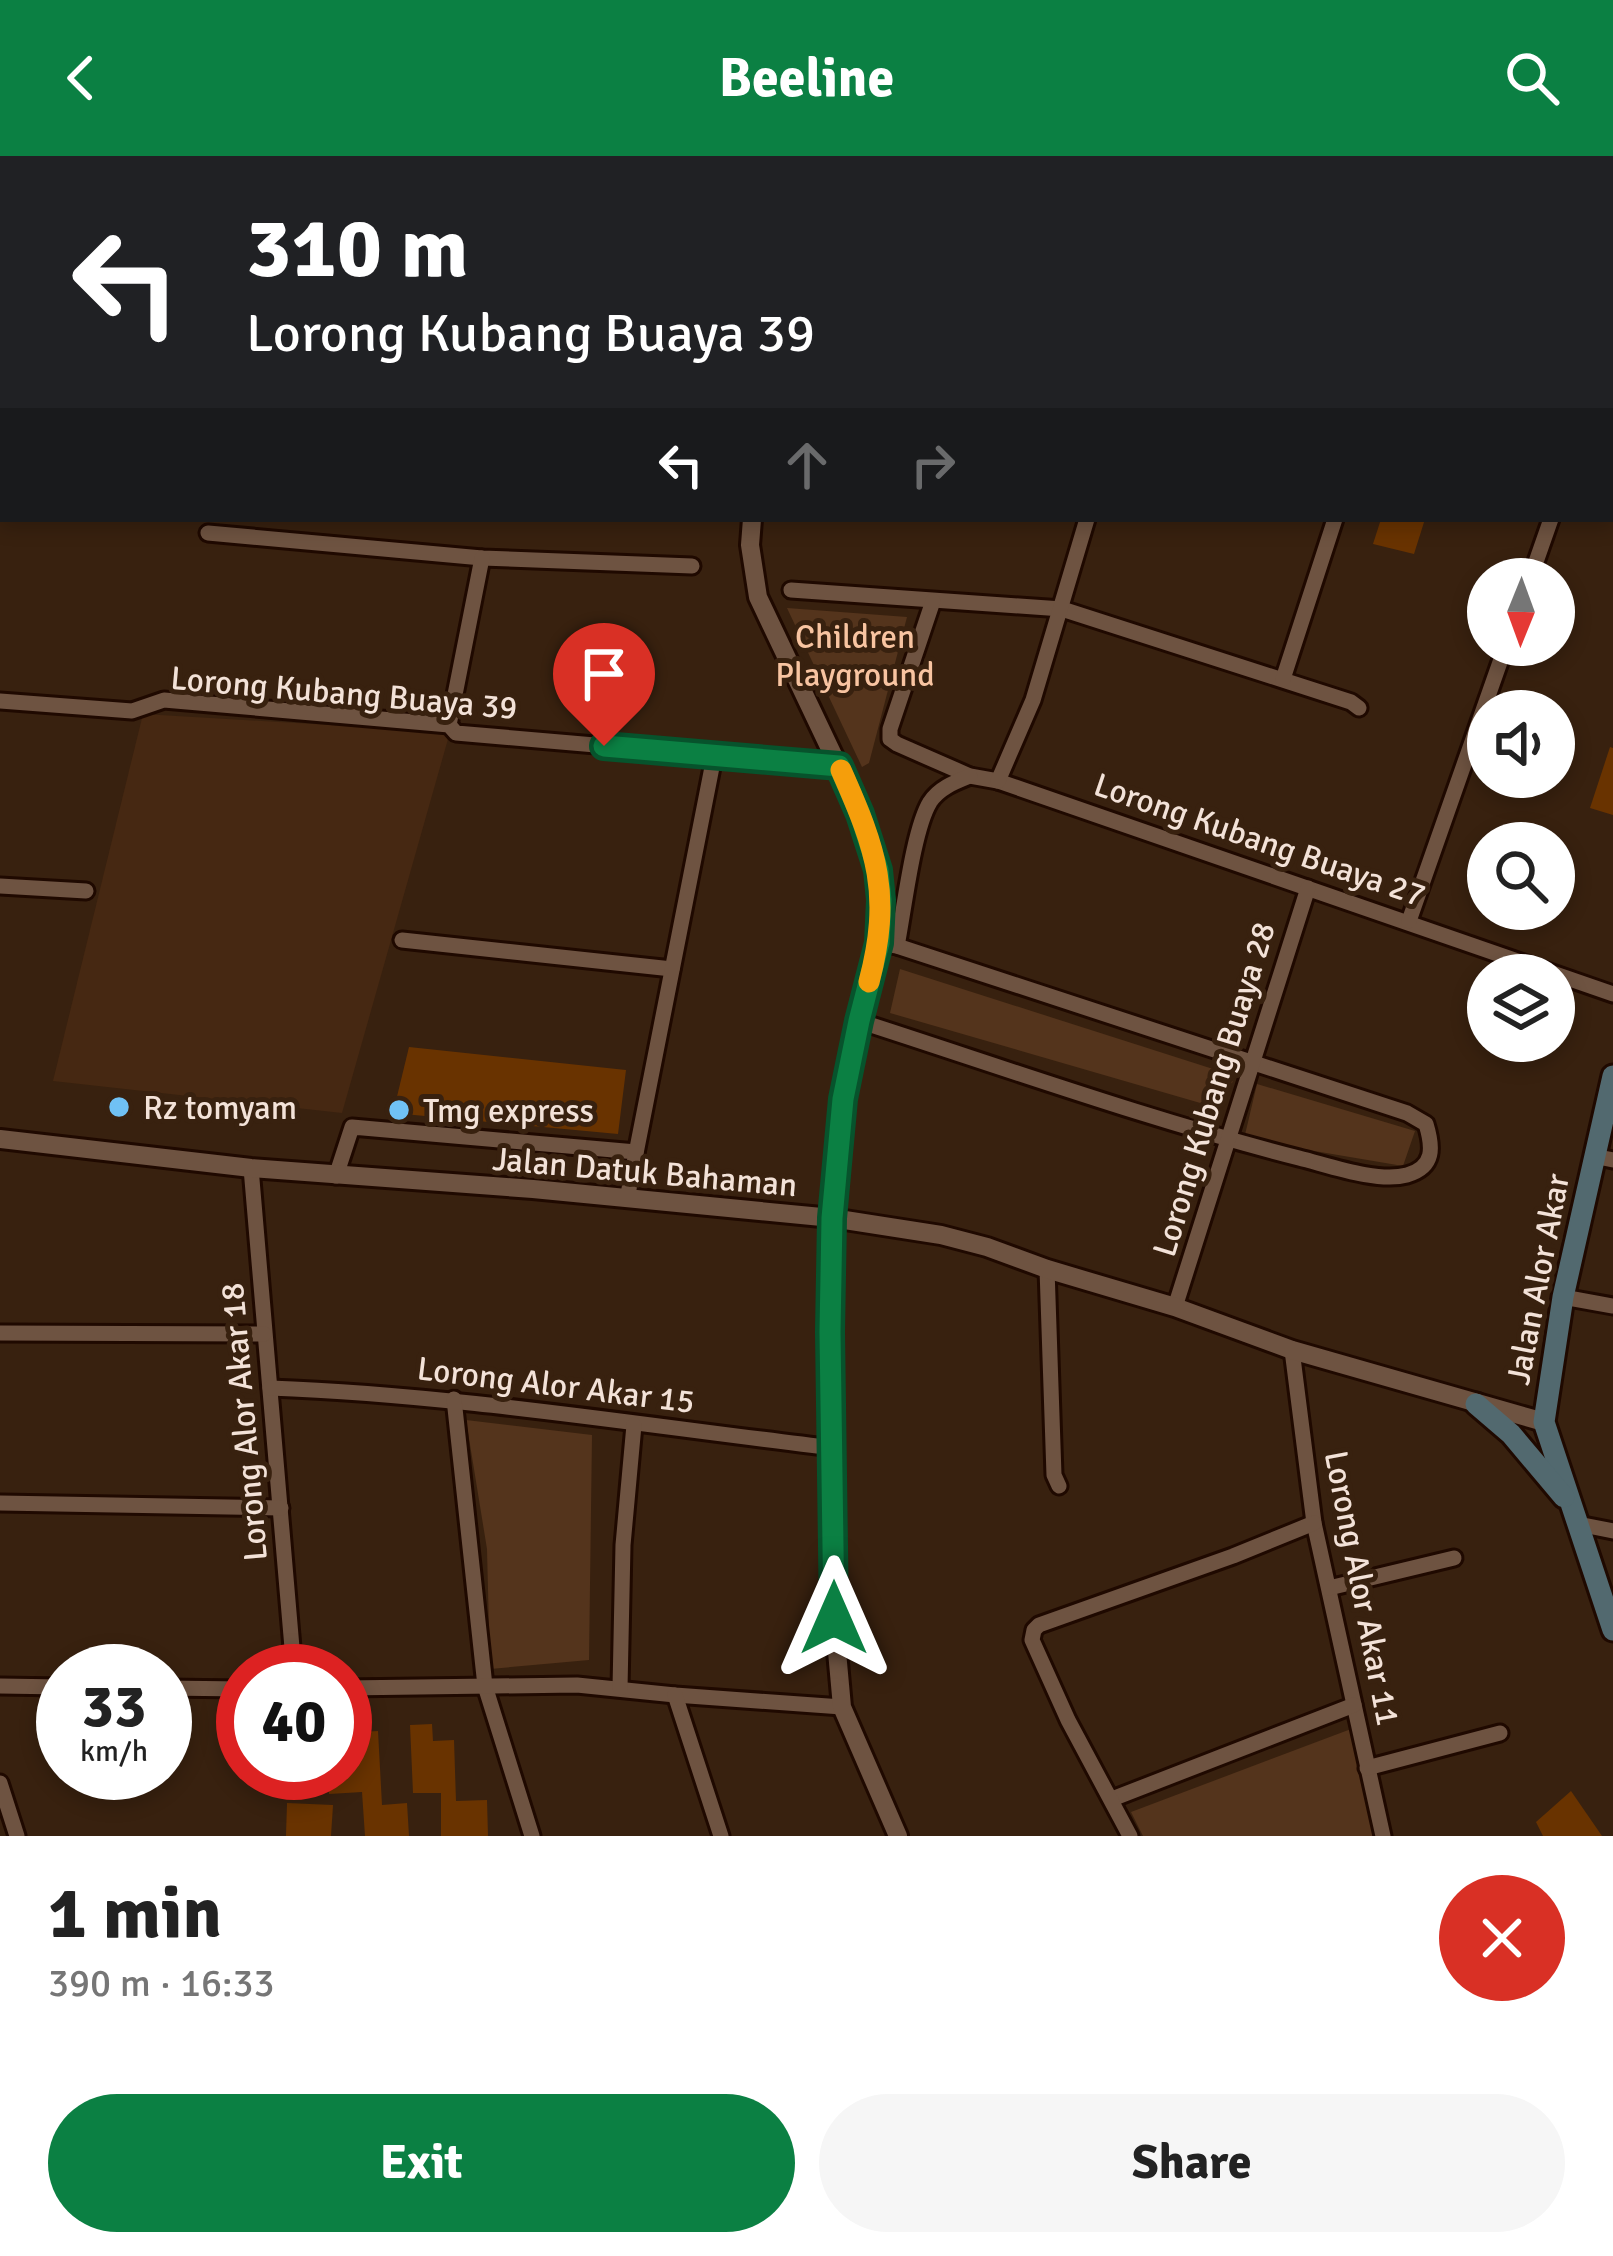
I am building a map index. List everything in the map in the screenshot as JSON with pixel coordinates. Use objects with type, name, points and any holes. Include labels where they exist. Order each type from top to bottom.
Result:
[{"type":"main road","name":"Jalan Alor Akar","points":[[1613,1076],[1603,1158],[1564,1297],[1544,1422],[1613,1630]]},
{"type":"main road","points":[[1476,1404],[1511,1434],[1575,1515]]},
{"type":"street","points":[[752,522],[750,545],[758,597],[860,814],[878,870],[888,944]]},
{"type":"street","points":[[998,781],[1033,700],[1086,522]]},
{"type":"street","points":[[1283,680],[1334,522]]},
{"type":"street","points":[[1537,558],[1550,522]]},
{"type":"street","points":[[208,533],[482,558],[692,566]]},
{"type":"street","points":[[449,725],[482,558]]},
{"type":"street","points":[[791,590],[1062,609],[1359,708]]},
{"type":"street","name":"Lorong Kubang Buaya 27","points":[[933,601],[890,729],[890,739],[897,744],[970,776],[998,781],[1613,994]]},
{"type":"street","points":[[1409,922],[1499,666]]},
{"type":"street","name":"Lorong Kubang Buaya 39","points":[[0,701],[132,711],[164,700],[449,725],[456,733],[839,766]]},
{"type":"street","points":[[627,1199],[714,757]]},
{"type":"street","points":[[898,1836],[842,1707],[834,1618],[832,1218],[843,1099],[859,1021],[888,944],[930,802],[947,785],[970,776]]},
{"type":"street","points":[[0,886],[86,891]]},
{"type":"street","name":"Lorong Kubang Buaya 28","points":[[1175,1307],[1308,888]]},
{"type":"street","points":[[402,940],[672,969]]},
{"type":"street","points":[[859,1021],[1228,1140],[1348,1170],[1405,1176],[1429,1160],[1433,1147],[1426,1124],[1407,1113],[888,944]]},
{"type":"street","points":[[336,1176],[352,1127],[636,1152]]},
{"type":"street","name":"Jalan Datuk Bahaman","points":[[0,1139],[251,1168],[832,1218],[941,1235],[1175,1307],[1292,1350],[1544,1422]]},
{"type":"street","name":"Lorong Alor Akar 18","points":[[251,1168],[292,1644]]},
{"type":"street","points":[[1047,1269],[1054,1475],[1059,1486]]},
{"type":"street","points":[[1564,1297],[1613,1306]]},
{"type":"street","points":[[0,1333],[264,1334]]},
{"type":"street","name":"Lorong Alor Akar 11","points":[[1292,1350],[1314,1522],[1383,1836]]},
{"type":"street","name":"Lorong Alor Akar 15","points":[[270,1388],[454,1399],[834,1448]]},
{"type":"street","points":[[454,1399],[485,1686],[532,1836]]},
{"type":"street","points":[[620,1688],[623,1545],[634,1424]]},
{"type":"street","points":[[0,1503],[281,1508]]},
{"type":"street","points":[[1575,1515],[1613,1531]]},
{"type":"street","points":[[1130,1836],[1068,1720],[1032,1640],[1034,1630],[1314,1522]]},
{"type":"street","points":[[1329,1588],[1454,1558]]},
{"type":"street","points":[[372,1688],[577,1685],[842,1707]]},
{"type":"street","points":[[0,1686],[36,1687]]},
{"type":"street","points":[[675,1695],[721,1836]]},
{"type":"street","points":[[1112,1799],[1354,1705]]},
{"type":"street","points":[[1367,1768],[1500,1733]]},
{"type":"street","points":[[0,1783],[17,1836]]},
{"type":"shaded area","points":[[143,714],[450,732],[342,1113],[53,1081]]},
{"type":"green space","name":"Children Playground","points":[[787,608],[907,617],[869,763],[862,767]]},
{"type":"green space","points":[[900,969],[1235,1076],[1221,1109],[890,1013]]},
{"type":"green space","points":[[1257,1084],[1415,1131],[1403,1166],[1244,1139]]},
{"type":"green space","points":[[466,1420],[592,1435],[589,1660],[490,1669],[487,1549]]},
{"type":"green space","points":[[1351,1729],[1378,1836],[1143,1836],[1131,1812]]},
{"type":"building","points":[[1380,522],[1424,522],[1414,554],[1373,544]]},
{"type":"building","points":[[1613,748],[1613,815],[1590,808]]},
{"type":"building","points":[[409,1047],[626,1070],[618,1134],[393,1113]]},
{"type":"building","points":[[432,1724],[433,1741],[454,1740],[456,1801],[487,1800],[488,1836],[441,1836],[441,1793],[413,1793],[410,1725]]},
{"type":"building","points":[[372,1731],[378,1731],[382,1805],[407,1803],[409,1836],[365,1836],[363,1800],[372,1800]]},
{"type":"building","points":[[1571,1791],[1602,1836],[1543,1836],[1536,1822]]},
{"type":"building","points":[[287,1803],[333,1805],[331,1836],[286,1836]]},
{"type":"slow traffic","points":[[841,770],[878,870],[879,943],[869,982]]},
{"type":"place","name":"Rz tomyam","points":[[119,1107]]},
{"type":"place","name":"Tmg express","points":[[399,1110]]},
{"type":"route","points":[[604,746],[839,766],[878,870],[879,943],[843,1099],[832,1218],[834,1618]]}]
